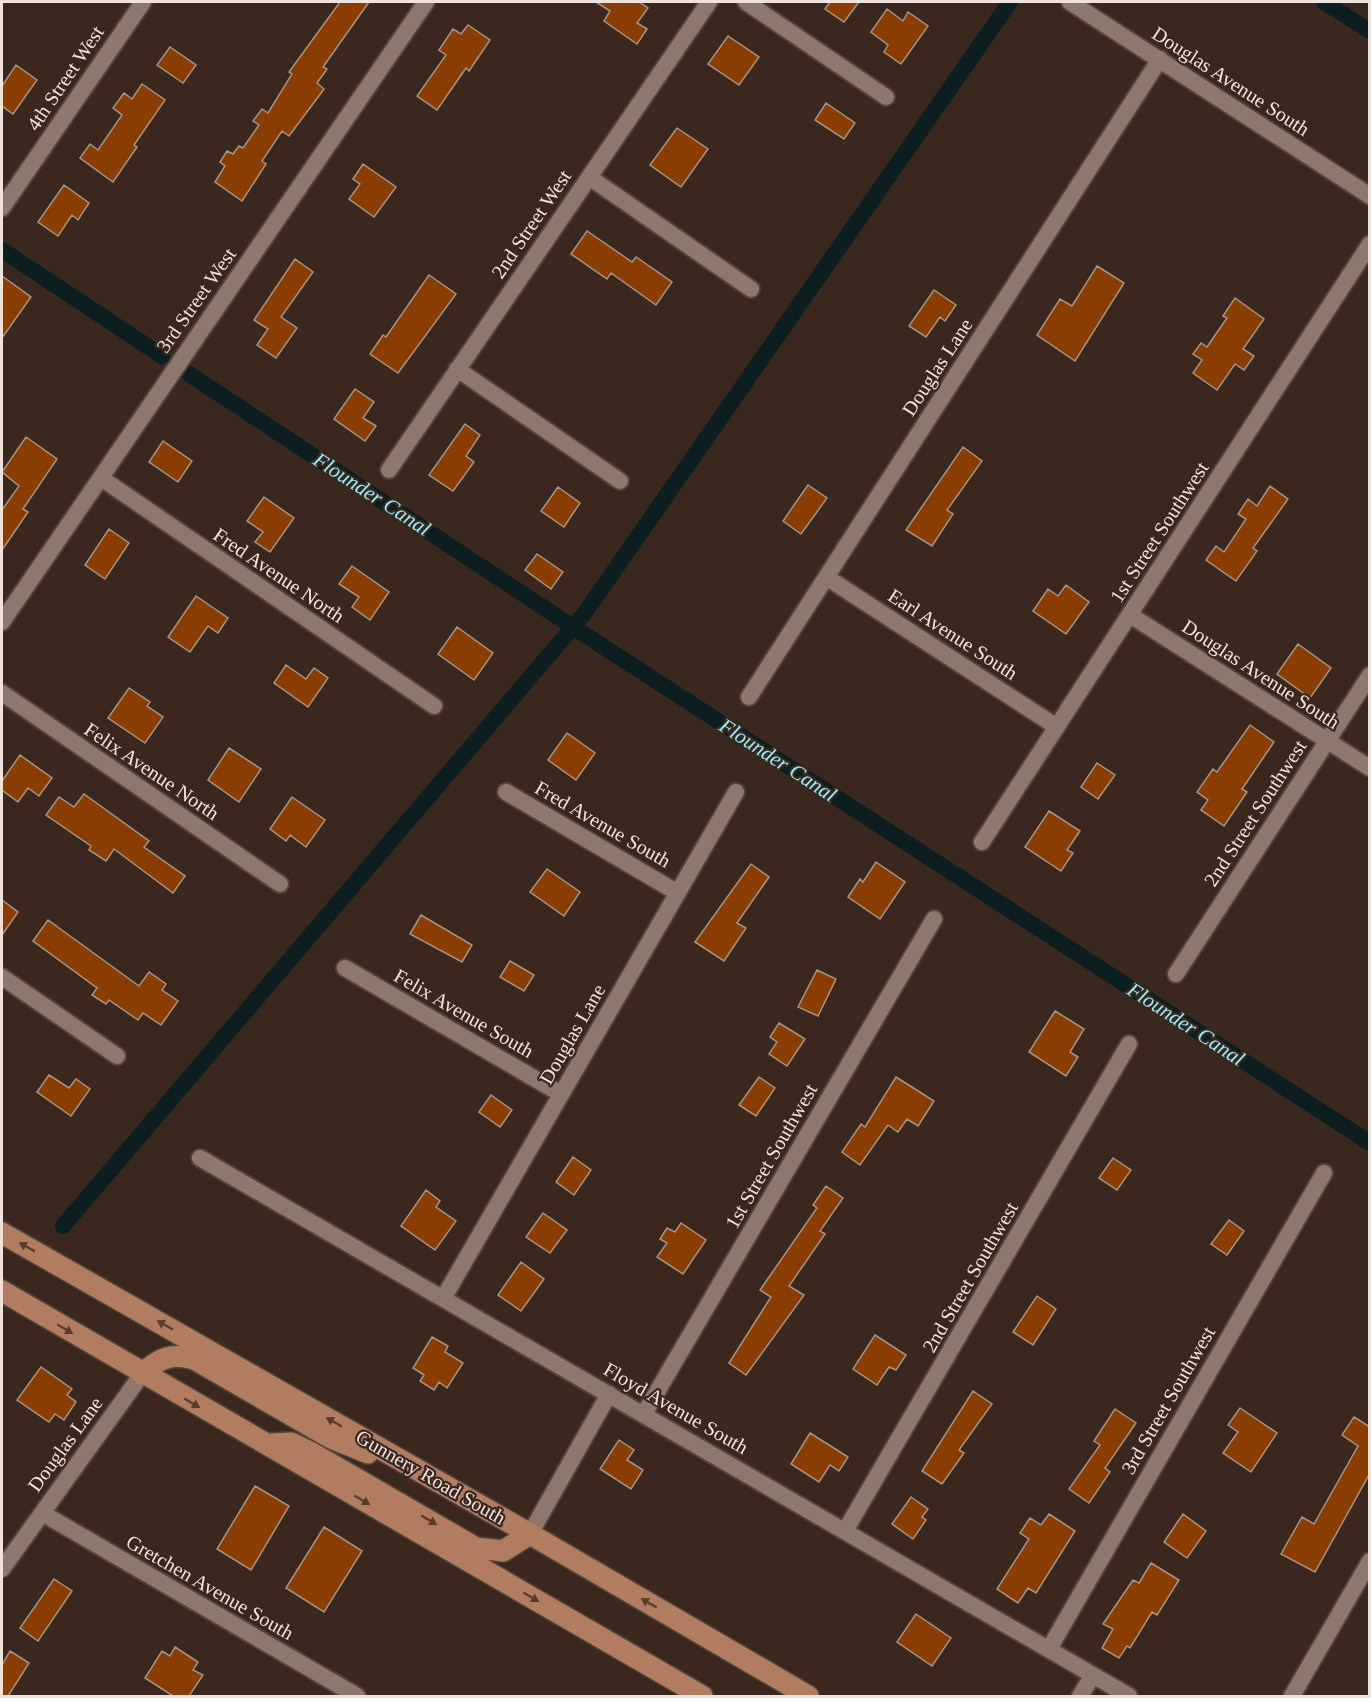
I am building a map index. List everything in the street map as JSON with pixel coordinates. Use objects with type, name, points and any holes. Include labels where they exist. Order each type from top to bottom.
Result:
[{"type":"main road","name":"Gunnery Road South","points":[[2,1233],[530,1534],[808,1696]]},
{"type":"main road","points":[[8,1295],[702,1696]]},
{"type":"main road","points":[[142,1374],[164,1357],[179,1354],[194,1359],[331,1438],[361,1452],[394,1456]]},
{"type":"main road","points":[[264,1444],[291,1443],[312,1453],[476,1548],[503,1551],[530,1534]]},
{"type":"main road","points":[[680,1622],[784,1696]]},
{"type":"street","name":"4th Street West","points":[[2,208],[143,2]]},
{"type":"street","name":"3rd Street West","points":[[2,622],[426,2]]},
{"type":"street","name":"2nd Street West","points":[[389,470],[709,2]]},
{"type":"street","points":[[746,2],[886,97]]},
{"type":"street","name":"Douglas Avenue South","points":[[1070,2],[1370,196]]},
{"type":"street","name":"Douglas Lane","points":[[748,697],[1160,59]]},
{"type":"street","points":[[589,177],[751,289]]},
{"type":"street","name":"1st Street Southwest","points":[[982,842],[1370,244]]},
{"type":"street","points":[[457,369],[620,481]]},
{"type":"street","name":"Fred Avenue North","points":[[101,478],[434,706]]},
{"type":"street","name":"Earl Avenue South","points":[[826,577],[1058,727]]},
{"type":"street","name":"Douglas Avenue South","points":[[1130,615],[1370,768]]},
{"type":"street","name":"2nd Street Southwest","points":[[1176,974],[1370,675]]},
{"type":"street","name":"Felix Avenue North","points":[[2,693],[280,884]]},
{"type":"street","name":"Fred Avenue South","points":[[506,792],[678,893]]},
{"type":"street","name":"Douglas Lane","points":[[444,1297],[736,792]]},
{"type":"street","name":"1st Street Southwest","points":[[644,1414],[934,919]]},
{"type":"street","name":"Felix Avenue South","points":[[345,968],[561,1094]]},
{"type":"street","points":[[2,977],[117,1056]]},
{"type":"street","name":"2nd Street Southwest","points":[[845,1531],[1130,1044]]},
{"type":"street","name":"Floyd Avenue South","points":[[200,1158],[444,1297],[1129,1696]]},
{"type":"street","name":"3rd Street Southwest","points":[[1049,1649],[1324,1173]]},
{"type":"street","name":"Douglas Lane","points":[[2,1569],[142,1374]]},
{"type":"street","points":[[530,1534],[609,1394]]},
{"type":"street","name":"Gretchen Avenue South","points":[[42,1513],[357,1696]]},
{"type":"street","points":[[1292,1696],[1370,1561]]},
{"type":"street","points":[[1080,1696],[1093,1675]]},
{"type":"building","points":[[340,2],[369,2],[323,67],[327,69],[317,83],[324,89],[289,136],[282,131],[262,161],[266,164],[242,201],[215,182],[225,166],[220,162],[227,151],[233,154],[239,146],[243,148],[259,125],[253,121],[262,109],[268,113],[292,74],[289,72]]},
{"type":"building","points":[[596,2],[639,2],[648,8],[637,23],[647,29],[637,44],[604,21],[610,11]]},
{"type":"building","points":[[830,2],[859,2],[844,22],[825,9]]},
{"type":"building","points":[[887,9],[903,21],[908,12],[928,26],[901,64],[884,52],[888,45],[871,32]]},
{"type":"building","points":[[468,25],[490,40],[469,71],[466,68],[437,110],[417,96],[446,55],[439,50],[453,29],[461,34]]},
{"type":"building","points":[[728,36],[759,57],[739,85],[708,64]]},
{"type":"building","points":[[170,47],[196,65],[183,83],[157,65]]},
{"type":"building","points":[[16,65],[37,80],[13,114],[2,106],[2,86]]},
{"type":"building","points":[[142,84],[165,100],[134,145],[137,147],[113,182],[80,158],[90,144],[98,150],[122,115],[113,108],[124,93],[132,99]]},
{"type":"building","points":[[826,103],[855,123],[844,139],[815,120]]},
{"type":"building","points":[[677,128],[708,149],[681,187],[650,165]]},
{"type":"building","points":[[363,164],[396,187],[374,217],[349,199],[360,184],[353,179]]},
{"type":"building","points":[[64,185],[89,203],[78,220],[72,215],[58,236],[38,222]]},
{"type":"building","points":[[587,231],[632,262],[636,257],[672,282],[656,305],[611,273],[607,279],[571,254]]},
{"type":"building","points":[[295,259],[313,272],[281,317],[297,328],[276,358],[257,345],[268,329],[254,320]]},
{"type":"building","points":[[1097,266],[1124,283],[1075,361],[1037,335],[1060,299],[1072,306]]},
{"type":"building","points":[[429,275],[456,294],[398,373],[370,354],[383,335],[386,337]]},
{"type":"building","points":[[2,276],[31,297],[2,338]]},
{"type":"building","points":[[934,290],[956,305],[945,321],[940,317],[926,337],[909,326]]},
{"type":"building","points":[[1235,298],[1264,319],[1243,349],[1254,356],[1244,370],[1235,364],[1217,390],[1193,373],[1202,360],[1193,354],[1201,343],[1207,347],[1227,318],[1223,316]]},
{"type":"building","points":[[355,389],[374,402],[363,418],[376,426],[365,441],[334,419]]},
{"type":"building","points":[[465,424],[480,435],[466,456],[474,462],[453,491],[429,475]]},
{"type":"building","points":[[26,437],[57,459],[23,509],[28,512],[2,550],[2,510],[19,486],[2,472]]},
{"type":"building","points":[[163,441],[192,461],[178,482],[149,462]]},
{"type":"building","points":[[963,447],[982,461],[947,510],[953,514],[932,546],[906,530]]},
{"type":"building","points":[[808,485],[827,498],[801,534],[783,521]]},
{"type":"building","points":[[1270,486],[1288,499],[1253,548],[1257,551],[1236,581],[1206,560],[1216,546],[1224,552],[1246,519],[1238,514],[1248,499],[1257,506]]},
{"type":"building","points":[[558,487],[580,503],[564,527],[541,511]]},
{"type":"building","points":[[264,497],[294,518],[270,552],[255,542],[263,532],[247,521]]},
{"type":"building","points":[[109,529],[129,543],[105,579],[85,565]]},
{"type":"building","points":[[537,554],[563,572],[551,589],[525,570]]},
{"type":"building","points":[[352,566],[389,592],[370,620],[352,607],[359,597],[339,584]]},
{"type":"building","points":[[1066,585],[1089,602],[1066,634],[1033,611],[1048,589],[1058,596]]},
{"type":"building","points":[[196,596],[228,618],[218,633],[208,626],[190,652],[168,637]]},
{"type":"building","points":[[457,627],[493,653],[474,680],[438,654]]},
{"type":"building","points":[[1298,644],[1331,668],[1310,698],[1277,674]]},
{"type":"building","points":[[286,665],[306,679],[314,668],[328,678],[308,707],[274,683]]},
{"type":"building","points":[[129,688],[150,702],[147,706],[163,717],[145,743],[108,718]]},
{"type":"building","points":[[1250,725],[1274,742],[1242,789],[1247,792],[1224,826],[1201,810],[1208,800],[1197,792],[1213,769],[1217,772]]},
{"type":"building","points":[[567,733],[595,753],[576,780],[548,760]]},
{"type":"building","points":[[229,748],[261,769],[239,802],[208,780]]},
{"type":"building","points":[[20,755],[52,778],[39,796],[28,788],[18,802],[2,790],[2,781]]},
{"type":"building","points":[[1097,763],[1115,775],[1098,799],[1081,787]]},
{"type":"building","points":[[84,794],[149,841],[144,847],[185,876],[173,893],[114,849],[106,861],[89,850],[91,846],[46,815],[59,797],[74,807]]},
{"type":"building","points":[[292,797],[325,820],[306,847],[290,835],[286,841],[270,829]]},
{"type":"building","points":[[1049,811],[1080,831],[1067,850],[1073,853],[1061,871],[1025,847]]},
{"type":"building","points":[[876,862],[905,882],[880,919],[848,897],[860,879],[863,882]]},
{"type":"building","points":[[751,864],[769,877],[737,923],[746,928],[724,961],[695,942]]},
{"type":"building","points":[[547,869],[580,892],[564,916],[530,892]]},
{"type":"building","points":[[2,900],[18,912],[2,935]]},
{"type":"building","points":[[421,915],[472,945],[462,962],[410,934]]},
{"type":"building","points":[[48,920],[139,986],[149,972],[166,984],[162,990],[178,1001],[161,1025],[143,1013],[138,1020],[109,1000],[106,1004],[92,995],[97,988],[33,941]]},
{"type":"building","points":[[510,961],[534,975],[524,991],[500,977]]},
{"type":"building","points":[[817,970],[836,979],[818,1016],[798,1007]]},
{"type":"building","points":[[1055,1011],[1084,1029],[1070,1052],[1078,1057],[1066,1076],[1029,1052]]},
{"type":"building","points":[[779,1023],[805,1039],[787,1066],[769,1054],[777,1042],[770,1037]]},
{"type":"building","points":[[49,1075],[69,1088],[76,1079],[90,1089],[71,1116],[37,1092]]},
{"type":"building","points":[[759,1077],[775,1088],[756,1116],[739,1105]]},
{"type":"building","points":[[896,1077],[934,1101],[918,1126],[907,1119],[898,1132],[888,1125],[860,1165],[842,1152],[861,1124],[865,1127]]},
{"type":"building","points":[[491,1095],[512,1110],[500,1127],[479,1112]]},
{"type":"building","points":[[573,1157],[591,1170],[574,1195],[556,1182]]},
{"type":"building","points":[[1113,1158],[1131,1170],[1117,1190],[1099,1178]]},
{"type":"building","points":[[826,1186],[843,1198],[820,1231],[825,1234],[789,1286],[804,1295],[746,1375],[729,1363],[771,1297],[760,1290],[817,1208],[813,1205]]},
{"type":"building","points":[[426,1190],[440,1201],[436,1207],[456,1221],[435,1250],[401,1226]]},
{"type":"building","points":[[543,1213],[567,1230],[550,1253],[526,1237]]},
{"type":"building","points":[[1229,1220],[1244,1231],[1227,1255],[1211,1244]]},
{"type":"building","points":[[681,1223],[706,1240],[683,1274],[657,1257],[667,1243],[660,1239],[667,1228],[675,1232]]},
{"type":"building","points":[[521,1262],[544,1279],[521,1311],[498,1295]]},
{"type":"building","points":[[1037,1296],[1056,1309],[1033,1345],[1013,1332]]},
{"type":"building","points":[[875,1335],[906,1355],[896,1370],[889,1367],[877,1385],[853,1369]]},
{"type":"building","points":[[432,1337],[448,1346],[445,1352],[463,1363],[447,1388],[439,1382],[434,1390],[420,1381],[424,1375],[413,1368]]},
{"type":"building","points":[[41,1367],[72,1389],[67,1395],[76,1402],[64,1420],[55,1414],[49,1422],[17,1400]]},
{"type":"building","points":[[973,1391],[992,1404],[959,1450],[964,1453],[942,1484],[922,1471]]},
{"type":"building","points":[[1240,1408],[1277,1433],[1251,1472],[1223,1453],[1238,1432],[1228,1425]]},
{"type":"building","points":[[1115,1409],[1136,1423],[1105,1468],[1110,1472],[1089,1503],[1069,1489],[1100,1445],[1094,1441]]},
{"type":"building","points":[[1354,1417],[1370,1427],[1370,1473],[1315,1572],[1281,1554],[1302,1517],[1314,1524],[1358,1446],[1342,1435]]},
{"type":"building","points":[[810,1433],[848,1457],[839,1471],[830,1465],[819,1482],[791,1464]]},
{"type":"building","points":[[619,1440],[634,1450],[627,1460],[643,1470],[631,1489],[600,1469]]},
{"type":"building","points":[[255,1486],[289,1506],[251,1570],[217,1549]]},
{"type":"building","points":[[911,1497],[928,1509],[922,1517],[926,1520],[913,1539],[892,1524]]},
{"type":"building","points":[[1049,1514],[1075,1531],[1036,1593],[1028,1588],[1018,1603],[997,1589],[1029,1539],[1020,1533],[1030,1518],[1041,1525]]},
{"type":"building","points":[[1183,1514],[1206,1531],[1187,1558],[1164,1542]]},
{"type":"building","points":[[324,1527],[362,1551],[324,1612],[286,1588]]},
{"type":"building","points":[[1151,1563],[1179,1580],[1157,1615],[1152,1612],[1130,1648],[1127,1646],[1119,1658],[1102,1648],[1113,1629],[1103,1624],[1133,1580],[1139,1583]]},
{"type":"building","points":[[54,1579],[72,1591],[38,1641],[20,1628]]},
{"type":"building","points":[[916,1614],[951,1638],[932,1666],[897,1642]]},
{"type":"building","points":[[175,1647],[198,1662],[193,1670],[203,1675],[189,1696],[173,1696],[145,1678],[162,1651],[170,1656]]},
{"type":"building","points":[[10,1651],[29,1663],[8,1696],[2,1696],[2,1665]]},
{"type":"waterway","points":[[63,1226],[584,614],[1010,2]]},
{"type":"waterway","points":[[1324,2],[1370,31]]},
{"type":"waterway","name":"Flounder Canal","points":[[2,250],[162,356]]},
{"type":"waterway","name":"Flounder Canal","points":[[189,374],[573,627],[1370,1143]]}]
